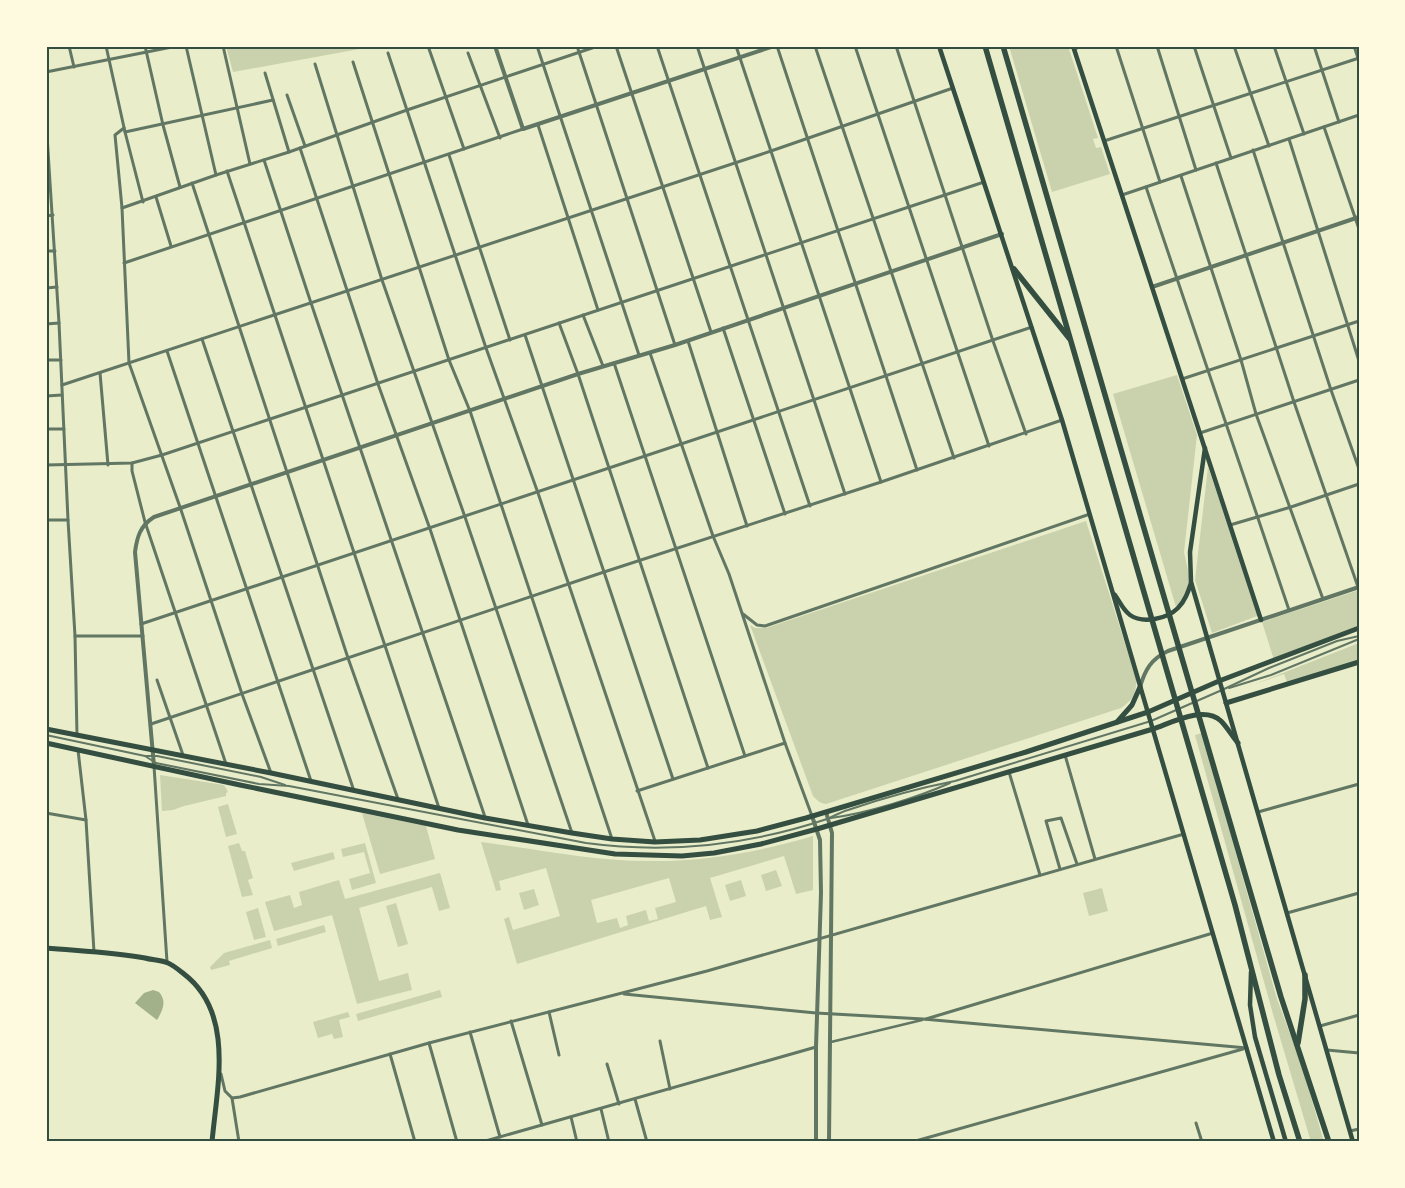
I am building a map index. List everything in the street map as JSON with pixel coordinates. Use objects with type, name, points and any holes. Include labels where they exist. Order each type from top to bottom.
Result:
[{"type":"highway","points":[[985,46],[1207,807],[1252,966],[1279,1075],[1300,1142]]},
{"type":"highway","points":[[1003,46],[1281,997],[1328,1142]]},
{"type":"highway","points":[[1014,270],[1062,328],[1072,343]]},
{"type":"highway","points":[[1298,1045],[1306,998],[1305,975]]},
{"type":"main road","points":[[939,46],[1033,327],[1062,420],[1274,1142]]},
{"type":"main road","points":[[1073,48],[1261,620]]},
{"type":"main road","points":[[1205,448],[1190,552],[1191,582],[1353,1142]]},
{"type":"main road","points":[[1113,592],[1130,614],[1141,619],[1154,619],[1171,613],[1179,607],[1191,582]]},
{"type":"main road","points":[[46,729],[153,753],[183,756],[226,764],[485,818],[572,833],[612,839],[655,842],[710,839],[757,831],[812,816],[1010,757],[1148,712],[1219,681],[1359,628]]},
{"type":"main road","points":[[1226,703],[1359,662]]},
{"type":"main road","points":[[1116,722],[1132,705],[1140,687]]},
{"type":"main road","points":[[46,743],[154,764],[458,830],[615,854],[682,856],[714,853],[761,844],[1009,772],[1198,714],[1206,714],[1221,721],[1238,743]]},
{"type":"main road","points":[[46,948],[131,956],[167,962],[194,982],[210,1005],[218,1034],[219,1066],[212,1142]]},
{"type":"main road","points":[[1252,966],[1250,1005],[1255,1037],[1286,1142]]},
{"type":"street","points":[[69,46],[74,67]]},
{"type":"street","points":[[106,46],[143,202]]},
{"type":"street","points":[[145,46],[163,125],[180,187]]},
{"type":"street","points":[[46,72],[177,46]]},
{"type":"street","points":[[186,46],[216,175]]},
{"type":"street","points":[[223,46],[250,164]]},
{"type":"street","points":[[428,46],[464,149]]},
{"type":"street","points":[[495,46],[523,130]]},
{"type":"street","points":[[537,46],[639,355]]},
{"type":"street","points":[[577,46],[598,105],[675,345]]},
{"type":"street","points":[[122,208],[598,46]]},
{"type":"street","points":[[616,46],[711,332]]},
{"type":"street","points":[[657,46],[810,506]]},
{"type":"street","points":[[696,46],[845,494]]},
{"type":"street","points":[[736,46],[882,482]]},
{"type":"street","points":[[124,263],[775,46],[917,470]]},
{"type":"street","points":[[815,46],[954,458]]},
{"type":"street","points":[[855,46],[989,446]]},
{"type":"street","points":[[896,46],[993,341],[1026,434]]},
{"type":"street","points":[[1073,48],[1082,46]]},
{"type":"street","points":[[1116,46],[1160,182]]},
{"type":"street","points":[[1157,46],[1196,170]]},
{"type":"street","points":[[1194,46],[1231,158]]},
{"type":"street","points":[[1234,46],[1269,146]]},
{"type":"street","points":[[1274,46],[1304,134]]},
{"type":"street","points":[[1314,46],[1339,122]]},
{"type":"street","points":[[1104,141],[1358,59],[1354,46]]},
{"type":"street","points":[[388,53],[454,254],[538,492],[655,842]]},
{"type":"street","points":[[468,53],[500,138]]},
{"type":"street","points":[[353,62],[449,360],[470,411],[612,839]]},
{"type":"street","points":[[315,64],[382,280],[572,833]]},
{"type":"street","points":[[265,73],[289,152]]},
{"type":"street","points":[[62,386],[347,292],[454,254],[807,139],[953,88]]},
{"type":"street","points":[[287,95],[305,146]]},
{"type":"street","points":[[125,132],[273,100]]},
{"type":"street","points":[[1122,195],[1359,115]]},
{"type":"street","points":[[46,120],[48,180],[53,215],[75,636],[77,736]]},
{"type":"street","points":[[538,124],[598,310]]},
{"type":"street","points":[[1324,127],[1357,218],[1359,229]]},
{"type":"street","points":[[124,128],[114,135],[122,208],[129,363],[180,507],[242,694],[271,773]]},
{"type":"street","points":[[1288,139],[1319,230],[1359,361]]},
{"type":"street","points":[[300,148],[378,384],[430,529],[529,825]]},
{"type":"street","points":[[1253,150],[1331,390],[1359,469]]},
{"type":"street","points":[[449,155],[510,340]]},
{"type":"street","points":[[264,160],[485,818]]},
{"type":"street","points":[[1140,687],[1146,669],[1155,658],[1168,651],[1359,587],[1294,402],[1216,163]]},
{"type":"street","points":[[228,171],[439,808]]},
{"type":"street","points":[[1181,176],[1241,360],[1256,414],[1323,599]]},
{"type":"street","points":[[46,465],[132,463],[162,455],[984,182]]},
{"type":"street","points":[[192,183],[348,658],[398,800]]},
{"type":"street","points":[[1146,187],[1289,610]]},
{"type":"street","points":[[156,197],[171,246]]},
{"type":"street","points":[[46,216],[53,215]]},
{"type":"street","points":[[1152,287],[1357,218]]},
{"type":"street","points":[[167,962],[151,724],[135,552],[136,538],[146,522],[180,507],[505,400],[614,362],[675,345],[1002,234]]},
{"type":"street","points":[[46,252],[55,251]]},
{"type":"street","points":[[46,288],[57,287]]},
{"type":"street","points":[[583,315],[603,366]]},
{"type":"street","points":[[1182,379],[1359,321]]},
{"type":"street","points":[[46,324],[59,323]]},
{"type":"street","points":[[559,323],[578,374],[708,768]]},
{"type":"street","points":[[141,624],[212,602],[1033,327]]},
{"type":"street","points":[[724,328],[785,514]]},
{"type":"street","points":[[525,335],[673,779]]},
{"type":"street","points":[[202,339],[235,431],[354,791]]},
{"type":"street","points":[[688,340],[747,526]]},
{"type":"street","points":[[167,351],[311,782]]},
{"type":"street","points":[[650,353],[713,536],[729,574],[784,743],[815,822],[820,840],[816,1013],[816,1142]]},
{"type":"street","points":[[46,360],[61,360]]},
{"type":"street","points":[[614,362],[745,756]]},
{"type":"street","points":[[100,373],[108,465]]},
{"type":"street","points":[[1200,433],[1359,380]]},
{"type":"street","points":[[46,396],[62,395]]},
{"type":"street","points":[[151,724],[278,683],[604,572],[1026,434],[1062,420]]},
{"type":"street","points":[[46,430],[64,429]]},
{"type":"street","points":[[132,463],[146,522],[226,764]]},
{"type":"street","points":[[1230,525],[1359,484]]},
{"type":"street","points":[[742,613],[757,625],[765,626],[1090,514]]},
{"type":"street","points":[[46,520],[68,520]]},
{"type":"street","points":[[75,636],[143,636]]},
{"type":"street","points":[[157,680],[183,756]]},
{"type":"street","points":[[637,791],[784,743]]},
{"type":"street","points":[[78,750],[86,820],[94,953]]},
{"type":"street","points":[[1065,755],[1095,859]]},
{"type":"street","points":[[1009,772],[1040,875]]},
{"type":"street","points":[[1258,812],[1359,784]]},
{"type":"street","points":[[826,812],[830,824],[832,936],[829,1014],[829,1142]]},
{"type":"street","points":[[46,813],[86,820]]},
{"type":"street","points":[[1060,870],[1046,821],[1061,818],[1076,864]]},
{"type":"street","points":[[232,1098],[429,1043],[621,994],[832,936],[1184,834]]},
{"type":"street","points":[[1287,913],[1359,893]]},
{"type":"street","points":[[829,1042],[923,1019],[1213,933]]},
{"type":"street","points":[[621,994],[816,1013],[923,1019],[1247,1048]]},
{"type":"street","points":[[549,1012],[559,1055]]},
{"type":"street","points":[[1320,1026],[1359,1015]]},
{"type":"street","points":[[512,1021],[542,1125]]},
{"type":"street","points":[[470,1032],[500,1137]]},
{"type":"street","points":[[660,1041],[670,1089]]},
{"type":"street","points":[[429,1043],[456,1142]]},
{"type":"street","points":[[482,1142],[816,1047]]},
{"type":"street","points":[[912,1142],[1247,1048]]},
{"type":"street","points":[[1327,1050],[1359,1053]]},
{"type":"street","points":[[390,1054],[415,1142]]},
{"type":"street","points":[[607,1064],[619,1104]]},
{"type":"street","points":[[219,1066],[225,1091],[232,1098],[239,1142]]},
{"type":"street","points":[[635,1099],[647,1142]]},
{"type":"street","points":[[601,1109],[609,1142]]},
{"type":"street","points":[[571,1117],[577,1142]]},
{"type":"street","points":[[1196,1123],[1202,1142]]},
{"type":"street","points":[[1350,1131],[1359,1129]]},
{"type":"lane","points":[[1222,690],[1271,674],[1359,638]]},
{"type":"lane","points":[[828,818],[848,816],[1150,720],[1222,690],[1268,668],[1338,641],[1359,638]]},
{"type":"lane","points":[[46,735],[145,756],[154,764],[259,784],[289,786]]},
{"type":"lane","points":[[145,756],[153,753],[261,777],[289,786],[562,840],[636,848],[686,848],[770,834],[815,822],[910,791],[955,781]]},
{"type":"shaded area","points":[[226,46],[376,46],[233,72]]},
{"type":"shaded area","points":[[1009,46],[1068,46],[1098,138],[1093,139],[1096,148],[1101,147],[1110,174],[1052,192]]},
{"type":"shaded area","points":[[1177,375],[1197,435],[1184,552],[1192,589],[1183,605],[1176,607],[1113,394]]},
{"type":"shaded area","points":[[1208,467],[1260,615],[1212,633],[1195,580]]},
{"type":"shaded area","points":[[1086,521],[1136,678],[1135,692],[1129,702],[1121,708],[826,804],[816,799],[813,796],[750,625],[755,628],[766,628]]},
{"type":"shaded area","points":[[1359,590],[1359,626],[1274,660],[1262,622]]},
{"type":"shaded area","points":[[1359,643],[1359,660],[1287,682],[1284,674],[1255,684]]},
{"type":"shaded area","points":[[1202,733],[1277,999],[1302,1066],[1324,1142],[1311,1142],[1195,735]]},
{"type":"shaded area","points":[[160,775],[224,785],[228,792],[226,796],[173,810],[162,811]]},
{"type":"shaded area","points":[[228,804],[237,834],[226,837],[218,807]]},
{"type":"shaded area","points":[[362,813],[426,826],[435,859],[380,874]]},
{"type":"shaded area","points":[[813,836],[813,890],[796,894],[784,856],[710,878],[722,917],[710,920],[706,906],[517,964],[504,919],[509,917],[513,930],[560,916],[546,868],[499,881],[501,890],[496,891],[481,842],[585,857],[669,861],[731,855]],"holes":[[[669,878],[676,902],[655,908],[658,919],[649,921],[646,910],[626,916],[628,925],[620,928],[617,918],[597,923],[591,900]]]},
{"type":"shaded area","points":[[239,843],[242,851],[245,851],[253,878],[248,880],[253,895],[242,897],[228,846]]},
{"type":"shaded area","points":[[365,843],[376,883],[352,890],[349,879],[370,873],[364,852],[343,857],[341,849]]},
{"type":"shaded area","points":[[333,852],[335,859],[294,871],[291,863]]},
{"type":"shaded area","points":[[776,870],[782,886],[766,891],[761,875]]},
{"type":"shaded area","points":[[440,873],[450,908],[439,911],[432,887],[359,908],[379,981],[408,973],[412,990],[357,1004],[332,915],[274,931],[265,902],[290,895],[294,908],[302,905],[299,892],[339,880],[345,899]]},
{"type":"shaded area","points":[[741,880],[746,896],[730,901],[725,885]]},
{"type":"shaded area","points":[[1102,888],[1108,911],[1089,916],[1083,893]]},
{"type":"shaded area","points":[[534,889],[539,905],[524,910],[519,893]]},
{"type":"shaded area","points":[[396,903],[408,944],[398,947],[386,906]]},
{"type":"shaded area","points":[[258,908],[266,937],[254,940],[246,912]]},
{"type":"shaded area","points":[[324,925],[326,932],[278,946],[276,939]]},
{"type":"shaded area","points":[[270,940],[272,948],[229,961],[230,965],[211,970],[210,967],[224,953]]},
{"type":"shaded area","points":[[153,990],[159,992],[163,999],[162,1009],[157,1020],[135,1003],[144,993]]},
{"type":"shaded area","points":[[440,990],[442,997],[358,1021],[356,1014]]},
{"type":"shaded area","points":[[348,1012],[350,1017],[339,1020],[343,1037],[334,1039],[332,1034],[318,1038],[313,1022]]}]
